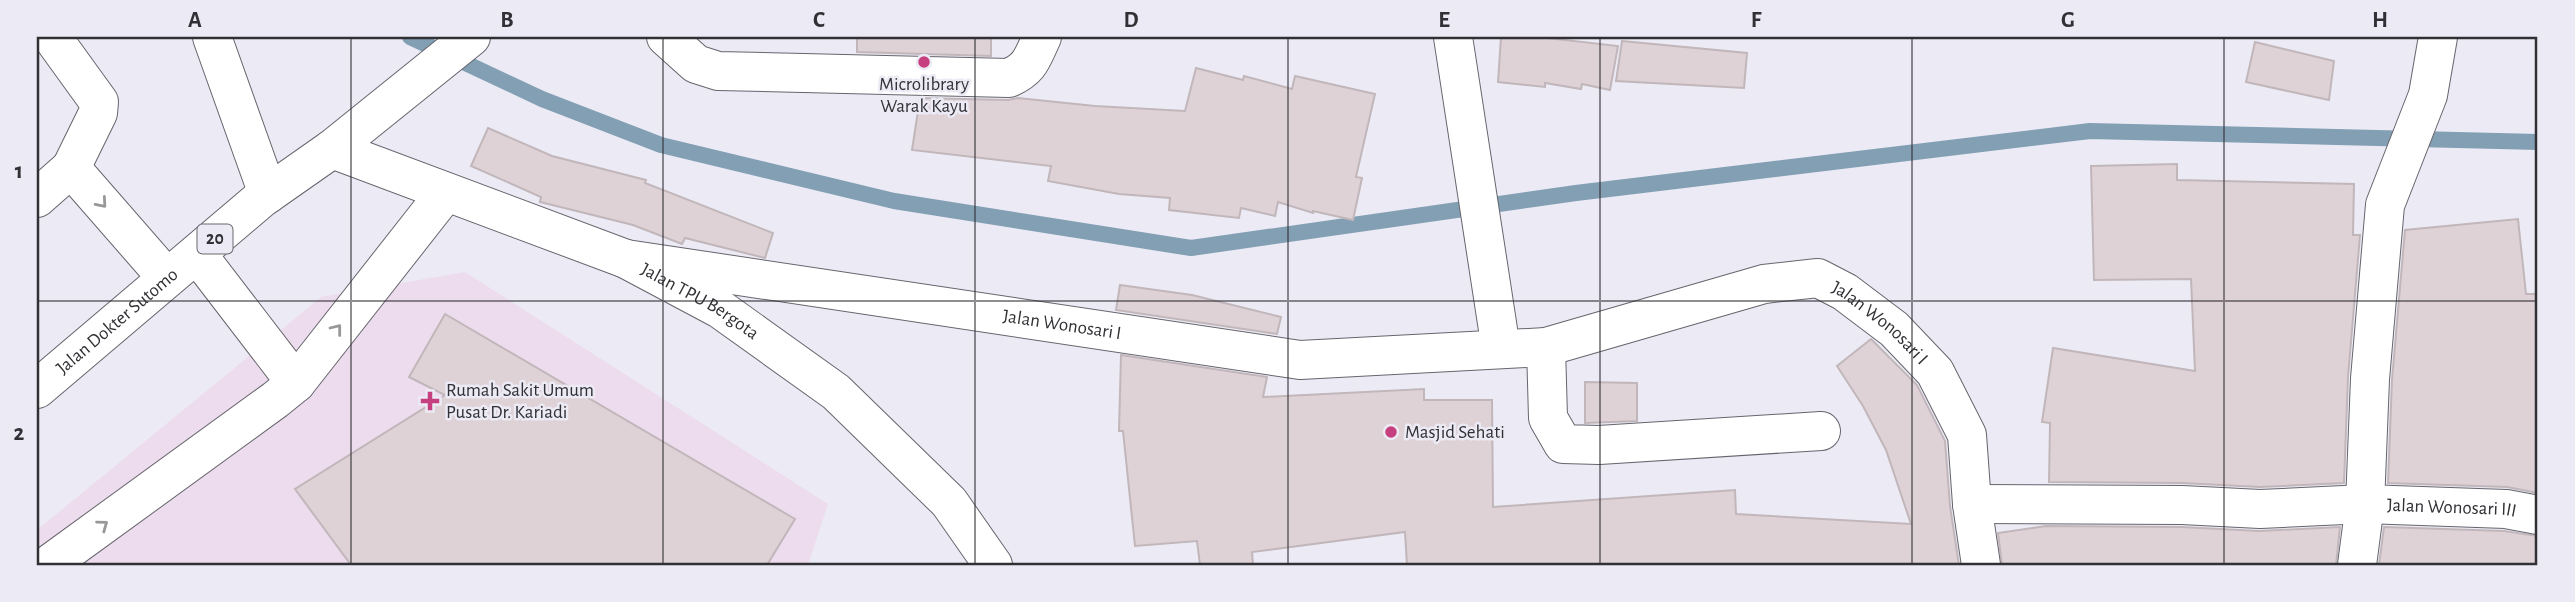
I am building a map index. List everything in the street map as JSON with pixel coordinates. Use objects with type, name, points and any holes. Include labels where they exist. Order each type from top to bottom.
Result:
[{"type":"main road","points":[[37,198],[71,168],[98,113],[99,102],[52,37]]},
{"type":"main road","points":[[212,37],[265,196]]},
{"type":"main road","name":"Jalan Dokter Sutomo","points":[[37,370],[163,274],[197,254],[265,196],[332,149],[471,37]]},
{"type":"main road","points":[[666,37],[696,64],[718,71],[1009,78],[1030,65],[1042,37]]},
{"type":"main road","points":[[2357,565],[2365,504],[2370,379],[2385,205],[2428,95],[2438,37]]},
{"type":"main road","points":[[1454,40],[1499,335]]},
{"type":"main road","name":"Jalan TPU Bergota","points":[[332,149],[625,259],[720,309],[836,392],[949,502],[993,565]]},
{"type":"main road","points":[[71,168],[163,274]]},
{"type":"main road","name":"Jalan Dokter Sutomo","points":[[37,388],[257,192],[265,196]]},
{"type":"main road","points":[[48,565],[296,383],[446,192]]},
{"type":"main road","points":[[197,254],[296,383]]},
{"type":"main road","name":"Jalan Wonosari I","points":[[625,259],[1300,360],[1499,335],[1546,347],[1764,284],[1818,278],[1845,292],[1894,329],[1935,372],[1967,435],[1972,504],[1981,565]]},
{"type":"main road","points":[[1546,347],[1548,418],[1563,444],[1599,445],[1821,431]]},
{"type":"main road","name":"Jalan Wonosari III","points":[[1972,504],[2182,505],[2260,509],[2365,504],[2506,509],[2538,516]]},
{"type":"shaded area","name":"Rumah Sakit Umum Pusat Dr. Kariadi","points":[[465,272],[828,504],[808,565],[37,565],[37,530],[321,297]]},
{"type":"building","points":[[857,37],[991,37],[991,56],[857,52]]},
{"type":"building","points":[[1501,37],[1539,37],[1618,46],[1610,90],[1582,84],[1581,89],[1545,83],[1545,87],[1498,82]]},
{"type":"building","points":[[1622,41],[1747,53],[1744,88],[1616,81]]},
{"type":"building","points":[[2255,42],[2334,61],[2329,100],[2246,82]]},
{"type":"building","points":[[1196,68],[1243,80],[1244,76],[1292,89],[1295,76],[1375,94],[1356,177],[1362,178],[1353,220],[1313,213],[1278,202],[1275,216],[1241,208],[1239,218],[1169,210],[1170,198],[1119,194],[1048,181],[1051,166],[912,150],[920,98],[1018,98],[1185,111]]},
{"type":"building","points":[[488,128],[552,156],[646,180],[645,183],[773,233],[765,258],[685,238],[682,244],[633,225],[540,202],[541,197],[471,166]]},
{"type":"building","points":[[2177,164],[2177,180],[2354,184],[2353,235],[2360,235],[2348,377],[2344,483],[2260,487],[2182,483],[2049,482],[2050,423],[2042,422],[2053,348],[2195,371],[2191,279],[2094,280],[2091,166]]},
{"type":"building","points":[[2518,219],[2526,294],[2538,294],[2538,493],[2507,487],[2388,483],[2392,380],[2405,230]]},
{"type":"building","points":[[1120,285],[1192,295],[1281,317],[1277,334],[1116,310]]},
{"type":"building","points":[[445,314],[795,519],[767,565],[351,565],[295,489],[445,395],[409,377]]},
{"type":"building","points":[[1871,339],[1917,385],[1945,441],[1950,506],[1959,565],[1407,565],[1405,532],[1252,552],[1253,565],[1200,565],[1197,541],[1135,546],[1123,431],[1119,431],[1121,355],[1267,377],[1263,397],[1424,389],[1424,400],[1492,400],[1493,507],[1735,490],[1736,514],[1911,524],[1886,450],[1863,406],[1837,366]]},
{"type":"building","points":[[1585,382],[1637,383],[1637,421],[1585,423]]},
{"type":"building","points":[[2046,526],[2181,527],[2259,531],[2340,527],[2336,565],[2002,565],[1998,533]]},
{"type":"building","points":[[2384,527],[2504,531],[2538,536],[2538,565],[2379,565]]},
{"type":"waterway","points":[[410,37],[542,99],[661,145],[894,201],[1191,248],[1576,193],[2090,131],[2538,142]]},
{"type":"place","name":"Microlibrary Warak Kayu","points":[[924,62]]},
{"type":"place","name":"Rumah Sakit Umum Pusat Dr. Kariadi","points":[[430,401]]},
{"type":"place","name":"Masjid Sehati","points":[[1391,432]]}]
